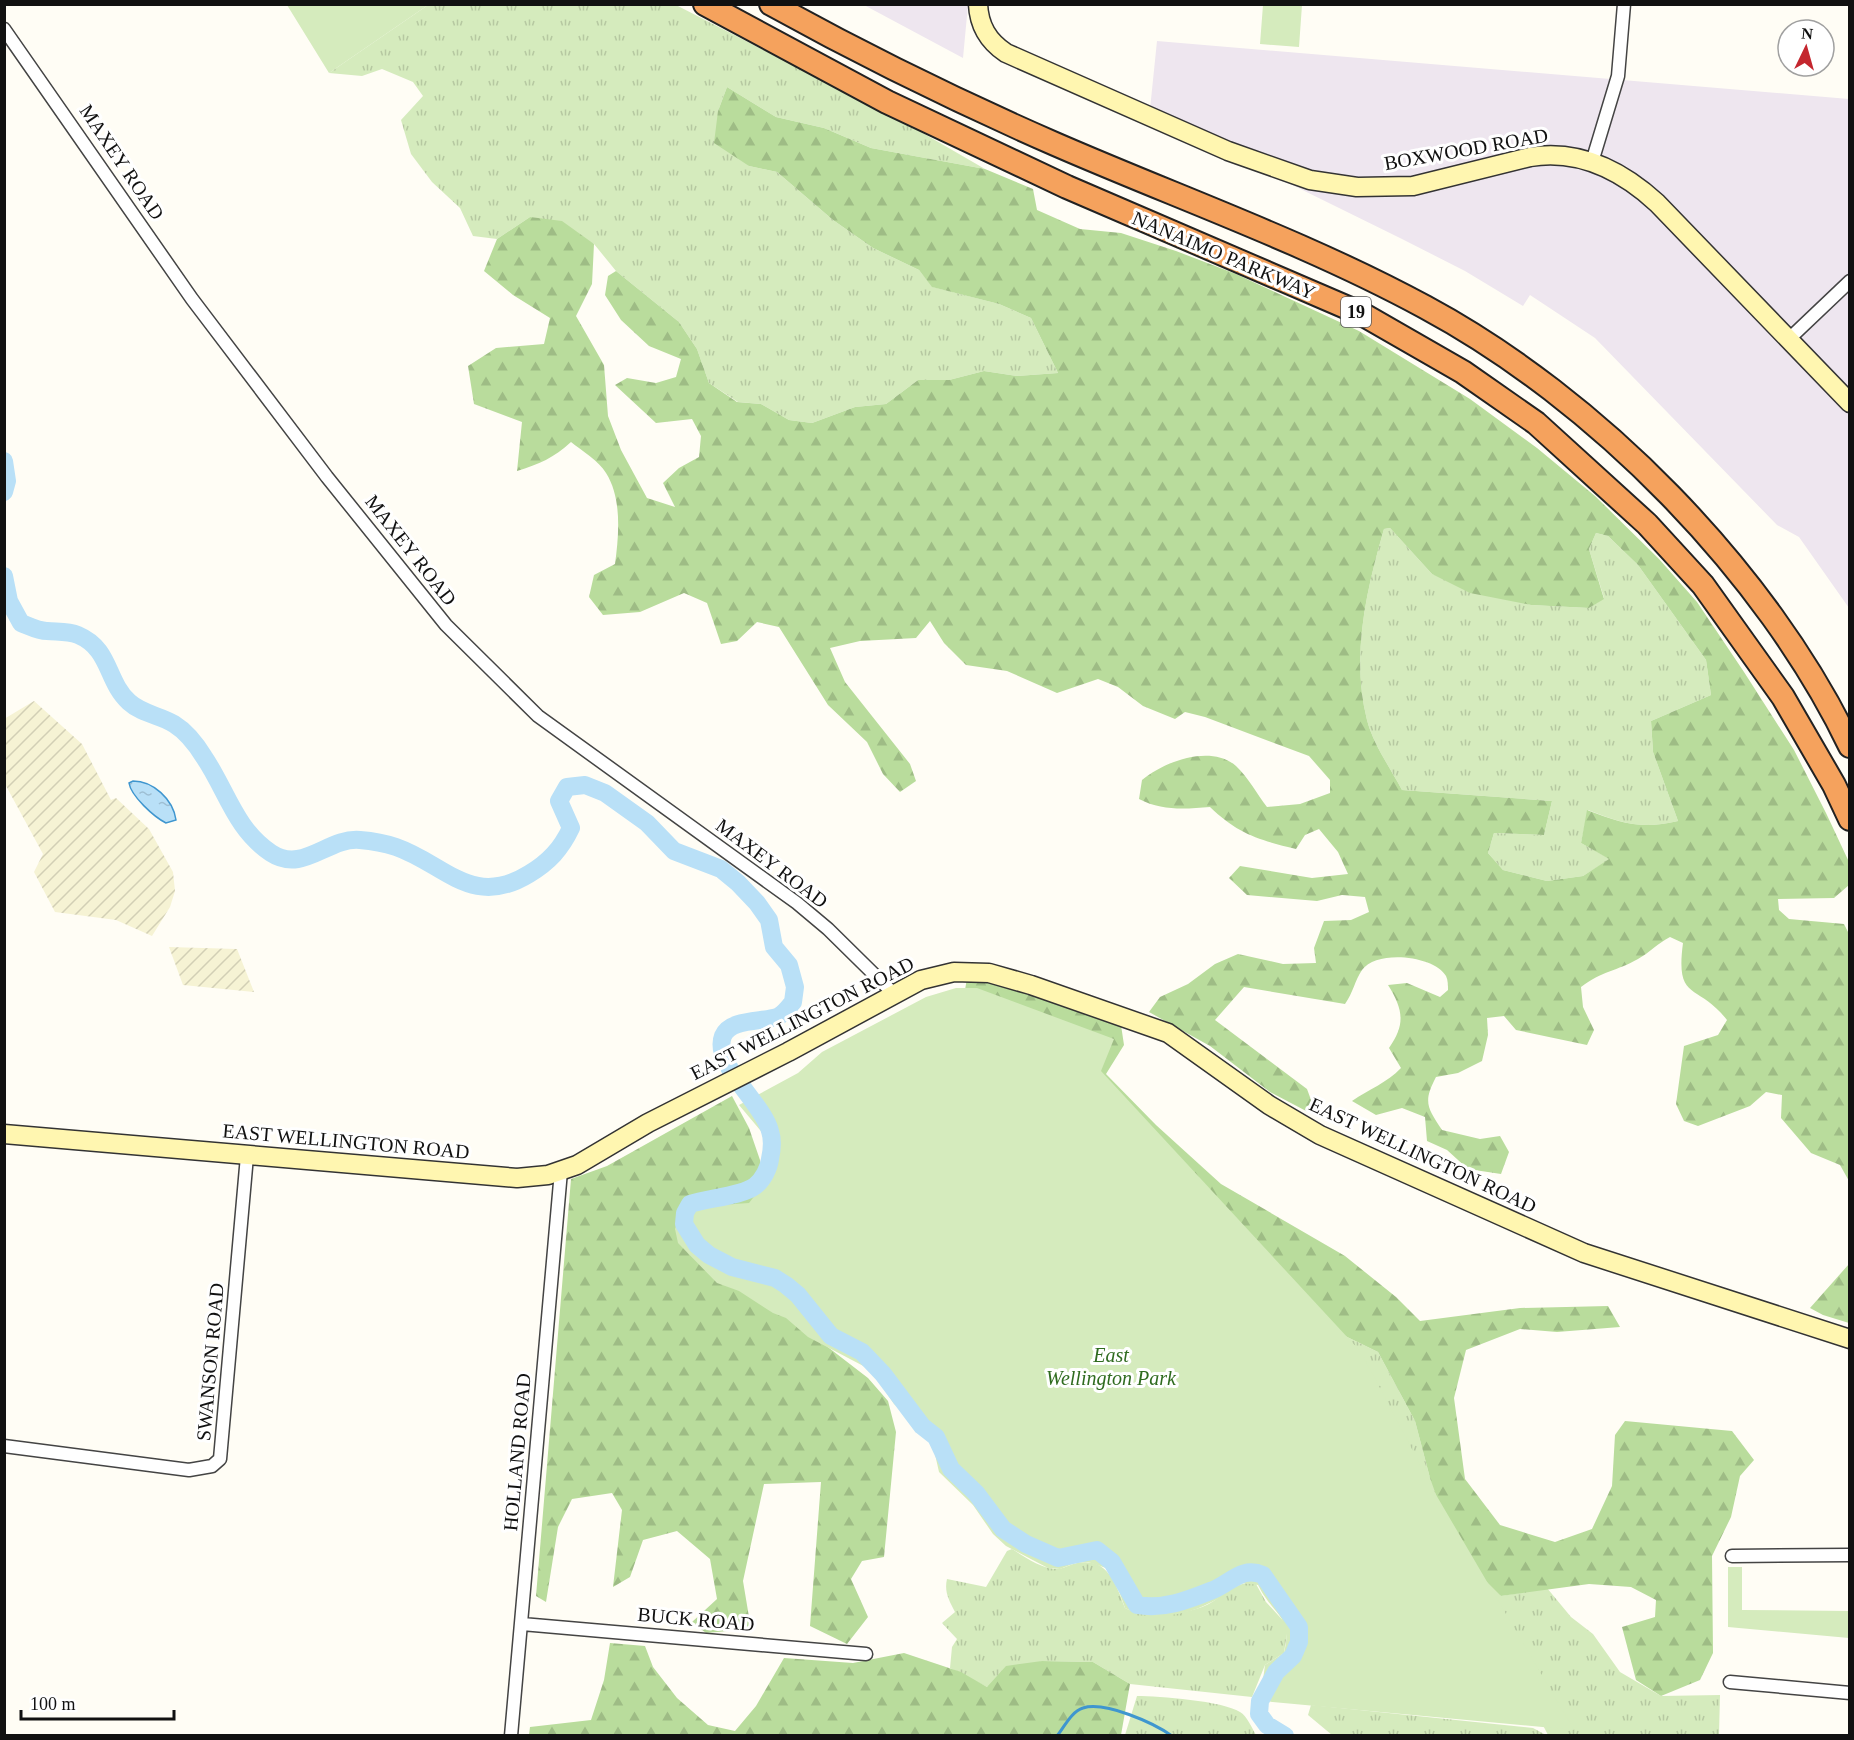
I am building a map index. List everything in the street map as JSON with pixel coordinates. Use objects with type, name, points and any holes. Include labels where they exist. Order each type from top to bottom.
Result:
[{"type":"highway","name":"NANAIMO PARKWAY","points":[[705,4],[887,102],[1067,187],[1362,314],[1463,372],[1536,423],[1647,524],[1703,585],[1783,697],[1834,785],[1850,819]]},
{"type":"highway","name":"NANAIMO PARKWAY","points":[[771,4],[871,57],[1054,144],[1323,256],[1428,308],[1525,370],[1612,440],[1693,517],[1760,599],[1826,697],[1850,746]]},
{"type":"street","name":"BOXWOOD ROAD","points":[[978,4],[980,19],[986,34],[994,45],[1006,53],[1228,151],[1310,180],[1357,188],[1413,186],[1539,155],[1563,155],[1592,162],[1618,173],[1643,190],[1850,403]]},
{"type":"street","points":[[1592,162],[1618,76],[1624,4]]},
{"type":"street","name":"MAXEY ROAD","points":[[4,29],[192,299],[327,477],[446,625],[538,716],[797,903],[828,929],[893,993]]},
{"type":"street","points":[[1789,339],[1850,281]]},
{"type":"street","name":"EAST WELLINGTON ROAD","points":[[4,1134],[517,1178],[539,1177],[561,1171],[746,1074],[893,993],[941,974],[989,973],[1156,1028],[1187,1044],[1290,1118],[1332,1141],[1422,1183],[1584,1253],[1850,1339]]},
{"type":"street","name":"SWANSON ROAD","points":[[4,1446],[189,1470],[212,1466],[220,1459],[247,1156]]},
{"type":"street","name":"HOLLAND ROAD","points":[[511,1736],[561,1171]]},
{"type":"street","points":[[1732,1556],[1850,1555]]},
{"type":"street","name":"BUCK ROAD","points":[[522,1624],[866,1654]]},
{"type":"street","points":[[1730,1682],[1850,1693]]},
{"type":"shaded area","points":[[864,5],[968,5],[963,58]]},
{"type":"shaded area","points":[[1157,41],[1849,99],[1849,608],[1799,537],[1777,525],[1595,338],[1530,295],[1523,306],[1465,271],[1402,239],[1213,146],[1149,119]]},
{"type":"shaded area","points":[[34,701],[82,744],[111,800],[116,798],[149,829],[173,872],[175,891],[170,907],[152,936],[116,920],[55,912],[34,872],[43,854],[5,784],[4,719]]},
{"type":"shaded area","points":[[169,947],[237,949],[254,992],[183,985]]},
{"type":"green space","points":[[287,5],[428,5],[329,73]]},
{"type":"green space","points":[[428,5],[676,5],[902,121],[985,169],[871,148],[824,128],[776,117],[727,87],[718,111],[749,166],[777,172],[833,220],[873,248],[919,270],[933,287],[999,304],[1031,318],[1058,373],[1017,376],[984,371],[949,380],[918,380],[886,404],[855,407],[812,423],[789,420],[761,404],[738,402],[709,383],[697,349],[679,322],[616,271],[594,244],[530,217],[497,239],[473,236],[460,208],[432,182],[411,154],[401,120],[423,96],[413,82],[382,69],[362,76],[329,73]]},
{"type":"green space","points":[[1263,5],[1302,5],[1299,47],[1260,44]]},
{"type":"green space","points":[[727,87],[776,117],[824,128],[871,148],[985,169],[1033,189],[1037,210],[1080,229],[1121,233],[1236,274],[1359,331],[1470,399],[1537,448],[1595,496],[1659,559],[1697,602],[1794,750],[1849,862],[1849,885],[1834,898],[1778,899],[1779,910],[1789,919],[1844,924],[1849,934],[1849,1181],[1840,1165],[1811,1153],[1781,1118],[1782,1095],[1766,1092],[1750,1106],[1698,1126],[1684,1121],[1676,1104],[1684,1046],[1718,1035],[1727,1020],[1707,1000],[1686,984],[1682,975],[1681,962],[1683,943],[1670,937],[1638,959],[1581,987],[1583,1007],[1594,1030],[1587,1045],[1516,1030],[1504,1016],[1487,1018],[1488,1035],[1482,1061],[1458,1073],[1436,1077],[1429,1093],[1428,1104],[1442,1130],[1480,1139],[1500,1136],[1509,1152],[1501,1174],[1468,1169],[1447,1150],[1427,1141],[1425,1117],[1402,1108],[1376,1115],[1352,1101],[1384,1082],[1401,1068],[1389,1048],[1398,1031],[1400,1016],[1397,1002],[1388,985],[1407,983],[1440,997],[1448,990],[1446,976],[1440,969],[1430,964],[1419,960],[1392,957],[1369,963],[1362,970],[1345,1004],[1244,987],[1215,1020],[1307,1089],[1314,1108],[1308,1112],[1270,1092],[1210,1046],[1149,1012],[1160,997],[1188,984],[1215,964],[1238,954],[1283,964],[1316,963],[1314,948],[1324,921],[1351,920],[1369,912],[1365,897],[1342,895],[1317,901],[1247,895],[1229,878],[1240,866],[1312,878],[1348,874],[1338,852],[1319,829],[1305,835],[1296,849],[1250,835],[1230,824],[1210,807],[1183,809],[1156,806],[1139,799],[1142,780],[1152,773],[1175,761],[1214,756],[1236,766],[1267,807],[1300,804],[1330,793],[1330,780],[1309,756],[1205,717],[1185,712],[1175,719],[1143,706],[1118,687],[1098,679],[1057,693],[1007,671],[966,665],[944,643],[930,621],[916,638],[860,641],[830,648],[845,682],[910,764],[916,781],[900,792],[883,774],[867,742],[828,705],[779,627],[757,622],[737,641],[721,644],[707,603],[684,593],[640,612],[603,615],[589,597],[594,575],[615,564],[618,541],[617,505],[606,473],[571,442],[546,460],[517,471],[522,422],[474,404],[468,366],[496,348],[544,344],[550,318],[513,295],[484,271],[497,239],[530,217],[562,221],[594,244],[592,284],[576,316],[604,365],[608,416],[621,450],[647,498],[675,507],[663,483],[679,468],[699,457],[701,436],[692,419],[656,423],[615,385],[627,378],[656,383],[676,377],[681,359],[649,346],[621,320],[605,295],[608,276],[616,271],[679,322],[697,349],[709,383],[737,402],[761,404],[789,420],[812,423],[855,407],[886,404],[918,380],[949,380],[984,371],[1017,376],[1058,373],[1031,318],[999,304],[932,287],[919,270],[873,248],[833,220],[777,172],[749,166],[714,143],[718,111]],"holes":[[[1390,528],[1432,574],[1470,593],[1531,605],[1589,608],[1604,599],[1589,549],[1596,533],[1608,536],[1638,565],[1706,660],[1711,695],[1651,721],[1653,752],[1678,821],[1653,825],[1632,824],[1587,810],[1581,843],[1609,859],[1583,876],[1547,881],[1503,870],[1488,853],[1494,833],[1544,835],[1552,801],[1402,790],[1370,729],[1362,696],[1360,672],[1366,600],[1384,529]]]},
{"type":"green space","points":[[1390,528],[1432,574],[1531,605],[1589,608],[1604,598],[1589,549],[1596,533],[1608,536],[1638,565],[1706,660],[1711,695],[1651,721],[1653,752],[1678,821],[1653,825],[1632,824],[1588,810],[1581,843],[1610,859],[1583,876],[1547,881],[1503,870],[1488,853],[1494,833],[1544,835],[1552,801],[1402,790],[1370,729],[1362,696],[1360,672],[1366,600],[1384,529]]},
{"type":"green space","points":[[967,978],[1016,987],[1121,1025],[1124,1045],[1106,1074],[1156,1125],[1221,1184],[1345,1256],[1396,1297],[1420,1321],[1520,1308],[1608,1306],[1620,1327],[1557,1332],[1520,1329],[1466,1350],[1454,1398],[1465,1479],[1500,1525],[1555,1542],[1592,1529],[1612,1486],[1615,1435],[1625,1421],[1732,1431],[1754,1460],[1740,1476],[1731,1517],[1712,1556],[1713,1653],[1700,1680],[1661,1696],[1636,1680],[1622,1627],[1655,1617],[1656,1600],[1631,1587],[1589,1584],[1501,1596],[1456,1551],[1430,1478],[1415,1421],[1378,1352],[1341,1334],[962,1008]]},
{"type":"green space","name":"East Wellington Park","points":[[956,988],[977,988],[1114,1039],[1101,1071],[1361,1352],[1435,1493],[1574,1730],[1263,1701],[1265,1665],[1284,1653],[1286,1631],[1284,1623],[1258,1585],[1242,1583],[1208,1604],[1185,1613],[1148,1615],[1125,1608],[1115,1580],[1106,1568],[1088,1562],[1075,1563],[1060,1569],[1048,1568],[1006,1546],[993,1534],[973,1505],[939,1472],[932,1441],[925,1429],[894,1404],[871,1370],[808,1337],[786,1318],[773,1313],[739,1291],[717,1283],[678,1243],[675,1229],[679,1217],[705,1206],[749,1203],[763,1185],[766,1137],[739,1105],[798,1073],[822,1052],[926,997]]},
{"type":"green space","points":[[732,1096],[749,1128],[760,1160],[769,1211],[820,1341],[868,1378],[888,1401],[896,1432],[884,1557],[862,1561],[851,1579],[868,1617],[847,1644],[810,1626],[821,1482],[764,1484],[743,1581],[751,1629],[706,1633],[692,1622],[717,1599],[710,1559],[677,1531],[643,1540],[630,1577],[613,1587],[622,1510],[612,1493],[572,1499],[558,1527],[546,1602],[536,1596],[571,1179],[607,1166]]},
{"type":"green space","points":[[1849,1264],[1849,1323],[1823,1315],[1810,1308]]},
{"type":"green space","points":[[1341,1334],[1378,1352],[1415,1421],[1430,1478],[1501,1596],[1547,1588],[1571,1617],[1593,1634],[1620,1672],[1661,1696],[1720,1695],[1719,1735],[1548,1735]]},
{"type":"green space","points":[[1012,1549],[1034,1562],[1053,1569],[1077,1563],[1096,1564],[1109,1574],[1125,1608],[1143,1614],[1163,1615],[1193,1610],[1209,1604],[1242,1584],[1256,1584],[1266,1602],[1288,1626],[1284,1653],[1265,1665],[1252,1697],[1130,1684],[1093,1662],[1042,1661],[987,1687],[950,1668],[952,1647],[957,1639],[942,1623],[955,1612],[949,1600],[946,1584],[947,1579],[986,1587],[1007,1551]]},
{"type":"green space","points":[[1728,1567],[1742,1567],[1742,1610],[1849,1611],[1849,1638],[1728,1627]]},
{"type":"green space","points":[[610,1643],[645,1646],[653,1667],[677,1698],[708,1725],[735,1731],[756,1706],[784,1658],[853,1663],[904,1653],[961,1672],[987,1687],[1006,1666],[1042,1661],[1093,1662],[1130,1684],[1121,1735],[529,1735],[530,1727],[591,1720],[604,1680]]},
{"type":"green space","points":[[1137,1696],[1190,1700],[1232,1708],[1245,1716],[1256,1735],[1125,1735]]},
{"type":"green space","points":[[1311,1705],[1533,1728],[1546,1735],[1332,1735],[1308,1715]]},
{"type":"water","points":[[133,781],[148,784],[161,793],[171,805],[176,820],[166,823],[155,816],[138,800],[129,783]]},
{"type":"waterway","points":[[4,461],[7,481],[4,492]]},
{"type":"waterway","points":[[4,576],[9,601],[21,623],[40,630],[67,632],[89,641],[103,657],[116,685],[129,702],[139,709],[174,724],[191,739],[212,770],[240,821],[249,833],[271,853],[283,858],[294,859],[348,841],[364,840],[396,847],[460,880],[475,885],[491,887],[509,884],[529,874],[559,849],[571,828],[559,801],[567,787],[585,785],[605,793],[647,823],[674,851],[721,869],[738,883],[769,920],[774,947],[789,965],[795,987],[793,1002],[781,1015],[739,1024],[723,1036],[722,1047],[731,1071],[766,1120],[771,1134],[771,1152],[767,1170],[755,1186],[742,1192],[690,1204],[685,1213],[684,1224],[697,1245],[709,1255],[732,1267],[775,1278],[786,1285],[798,1295],[831,1336],[862,1352],[883,1374],[922,1426],[936,1437],[951,1469],[976,1493],[1003,1529],[1026,1544],[1058,1558],[1097,1550],[1112,1562],[1137,1605],[1157,1606],[1176,1603],[1213,1590],[1249,1572],[1263,1575],[1299,1627],[1299,1642],[1293,1656],[1276,1672],[1260,1701],[1259,1714],[1267,1725],[1285,1736]]},
{"type":"waterway","points":[[1057,1736],[1075,1712],[1092,1707],[1129,1714],[1172,1736]]}]
